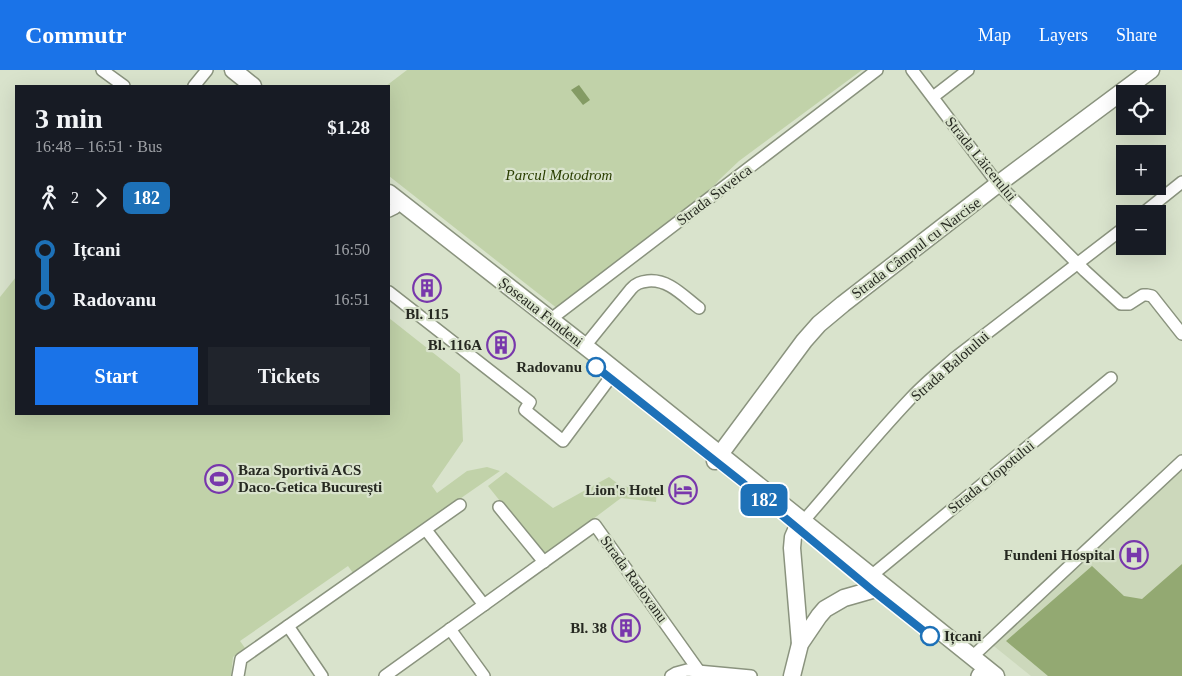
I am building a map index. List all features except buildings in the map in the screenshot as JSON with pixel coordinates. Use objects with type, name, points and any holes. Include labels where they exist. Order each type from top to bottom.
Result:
[{"type":"main road","points":[[219,70],[239,85]]},
{"type":"main road","points":[[233,70],[252,85]]},
{"type":"main road","name":"Strada Câmpul cu Narcise","points":[[718,458],[804,341],[819,324],[998,184],[1151,70]]},
{"type":"main road","name":"Șoseaua Fundeni","points":[[390,193],[585,346],[718,458],[872,583],[978,675]]},
{"type":"main road","name":"Șoseaua Fundeni","points":[[391,208],[610,378],[718,458]]},
{"type":"main road","points":[[800,525],[793,537],[792,548],[800,644]]},
{"type":"main road","points":[[792,676],[800,644],[814,621],[825,609],[872,583]]},
{"type":"main road","name":"Șoseaua Fundeni","points":[[872,583],[996,676]]},
{"type":"street","points":[[102,70],[123,85]]},
{"type":"street","points":[[195,85],[207,70]]},
{"type":"street","name":"Strada Suveica","points":[[551,319],[877,70]]},
{"type":"street","name":"Strada Lăicerului","points":[[912,70],[998,184],[1078,263]]},
{"type":"street","points":[[932,97],[968,70]]},
{"type":"street","points":[[1153,205],[1182,182]]},
{"type":"street","name":"Strada Balotului","points":[[800,525],[870,442],[934,376],[1116,234]]},
{"type":"street","points":[[1078,263],[1121,304],[1129,304],[1143,295],[1152,296],[1182,334]]},
{"type":"street","points":[[585,346],[631,289],[640,282],[662,281],[699,308]]},
{"type":"street","points":[[390,293],[530,402],[525,410],[563,441],[610,378]]},
{"type":"street","name":"Strada Clopotului","points":[[872,583],[1111,378]]},
{"type":"street","points":[[972,657],[1182,462]]},
{"type":"street","points":[[238,676],[241,659],[460,505]]},
{"type":"street","points":[[499,507],[544,562]]},
{"type":"street","name":"Strada Radovanu","points":[[386,676],[595,525],[700,671]]},
{"type":"street","points":[[426,530],[484,605]]},
{"type":"street","points":[[288,626],[322,676]]},
{"type":"street","points":[[450,629],[484,676]]},
{"type":"street","points":[[671,676],[681,671],[751,676]]},
{"type":"shaded area","points":[[579,85],[590,100],[583,105],[571,90]]},
{"type":"shaded area","name":"Fundeni Hospital","points":[[1182,468],[1182,676],[1031,676],[990,643]]},
{"type":"shaded area","name":"Fundeni Hospital","points":[[1182,564],[1182,676],[1048,676],[1006,641],[1092,566],[1124,596],[1142,599]]},
{"type":"green space","name":"Parcul Motodrom","points":[[407,70],[862,70],[739,161],[706,195],[558,309],[390,177],[390,85],[387,85]]},
{"type":"green space","name":"Baza Sportivă ACS Daco-Getica București","points":[[15,278],[15,415],[390,415],[390,319],[460,374],[463,441],[432,486],[437,493],[467,471],[487,467],[500,471],[353,573],[348,566],[240,641],[245,648],[233,657],[231,676],[0,676],[0,297]]},
{"type":"green space","points":[[506,472],[553,508],[609,477],[621,486],[657,490],[656,502],[621,498],[544,556],[488,486]]},
{"type":"bus line","name":"182","points":[[596,367],[743,483],[930,636]]},
{"type":"place","name":"Bl. 115","points":[[427,288]]},
{"type":"place","name":"Bl. 116A","points":[[501,345]]},
{"type":"place","name":"Radovanu","points":[[596,367]]},
{"type":"place","name":"Baza Sportivă ACS Daco-Getica București","points":[[219,479]]},
{"type":"place","name":"Lion's Hotel","points":[[683,490]]},
{"type":"place","name":"Fundeni Hospital","points":[[1134,555]]},
{"type":"place","name":"Bl. 38","points":[[626,628]]},
{"type":"place","name":"Ițcani","points":[[930,636]]}]
